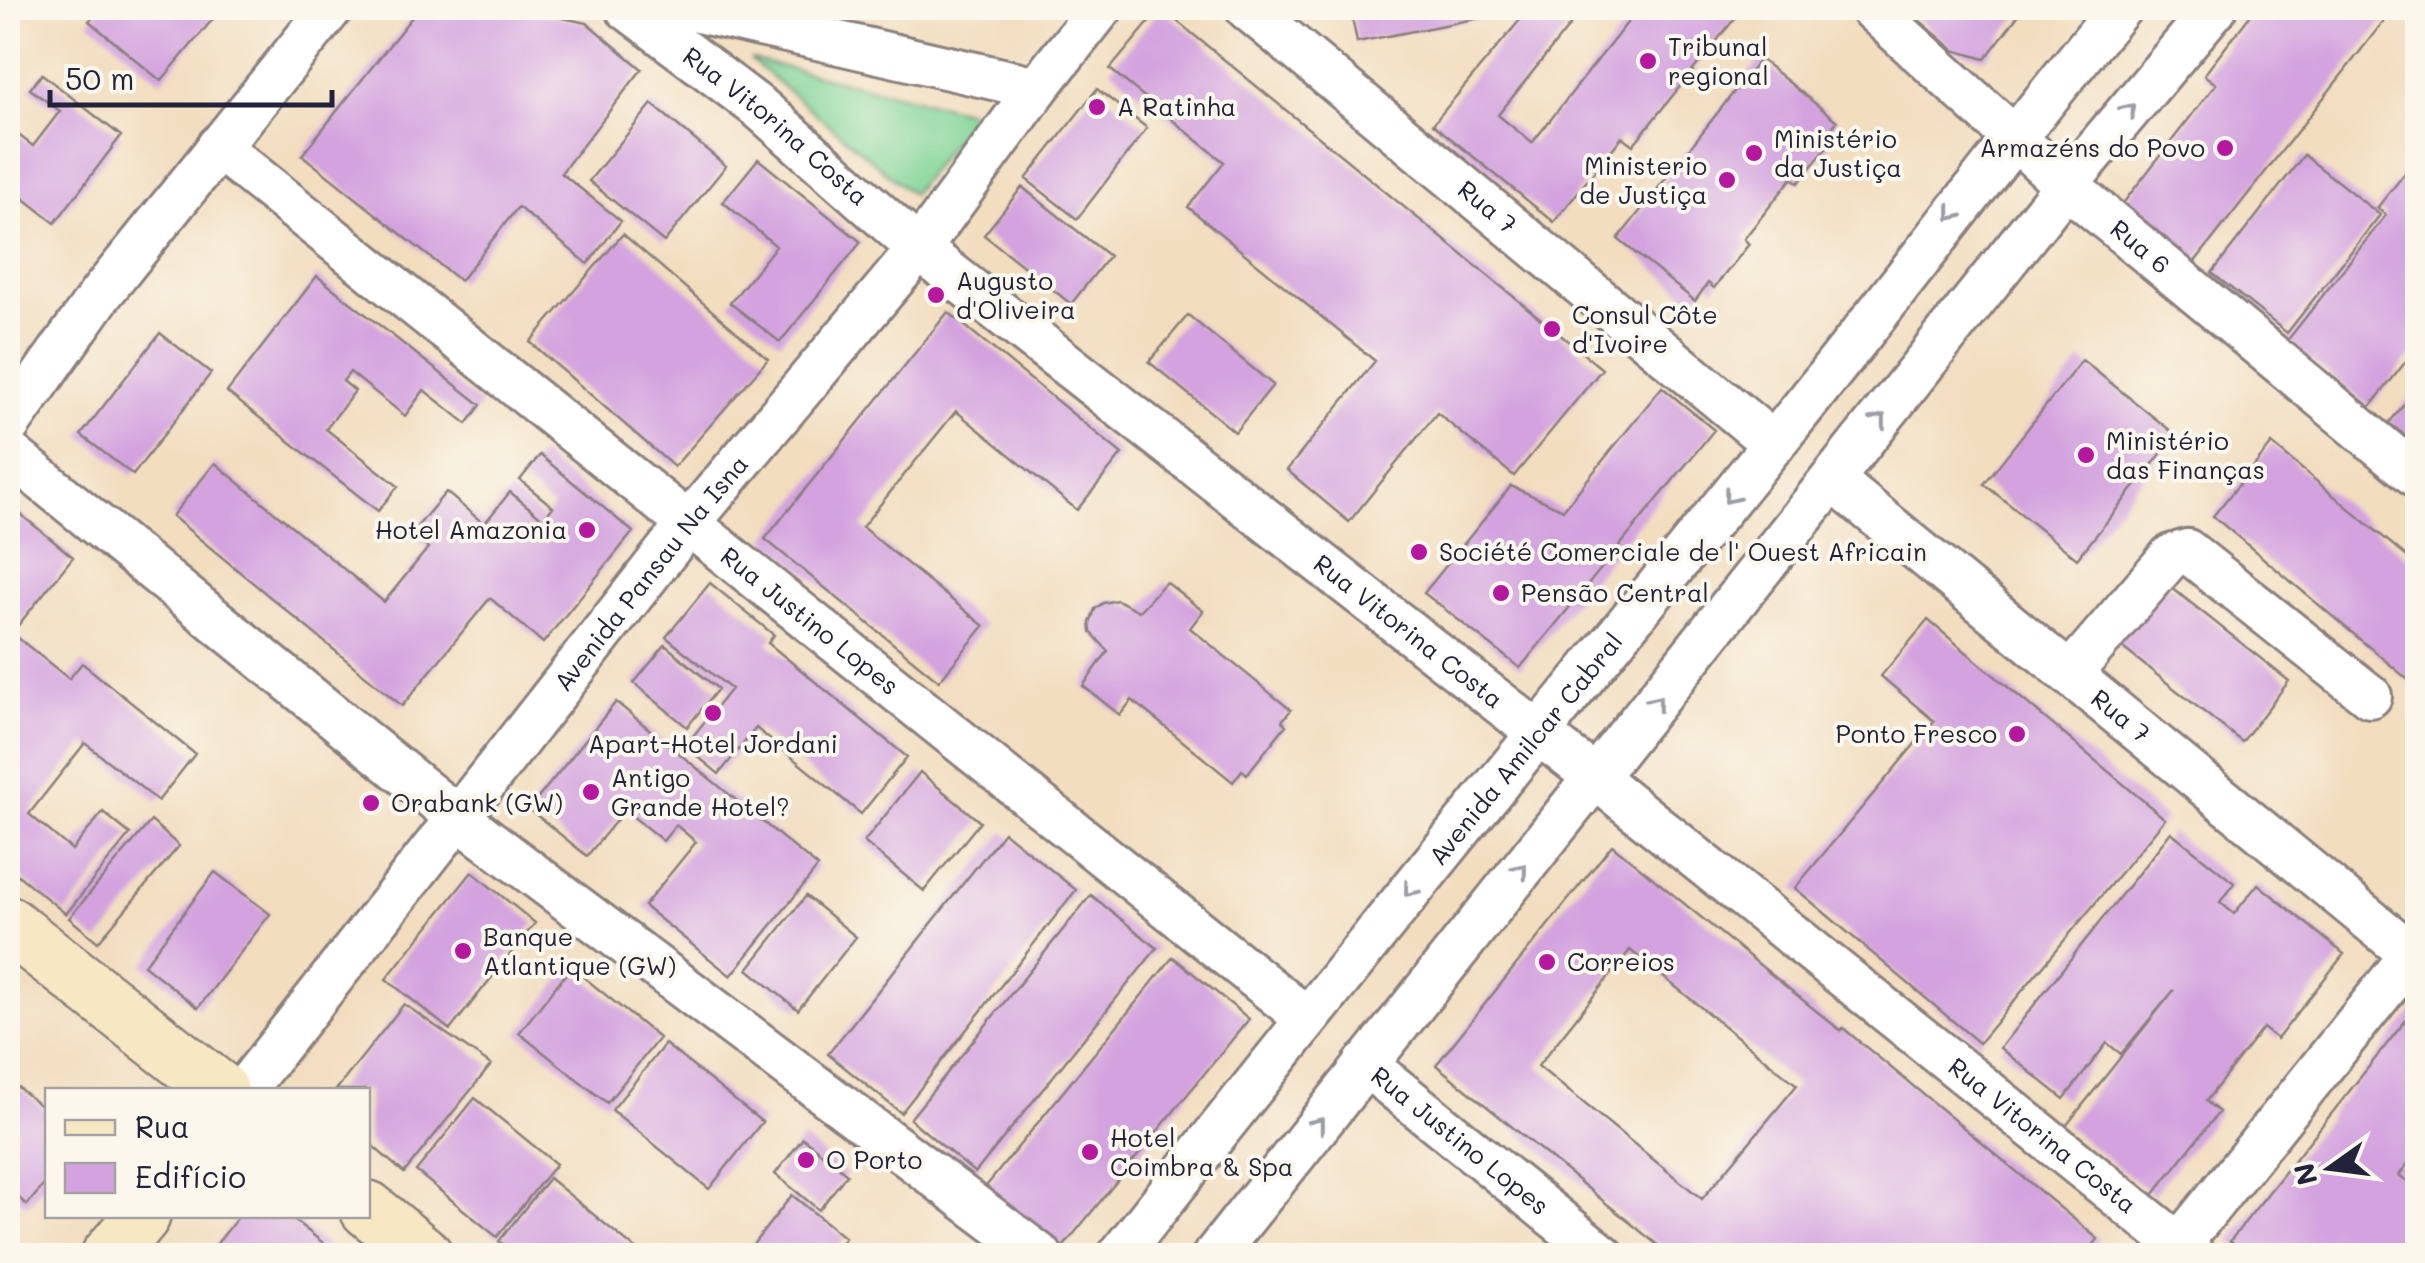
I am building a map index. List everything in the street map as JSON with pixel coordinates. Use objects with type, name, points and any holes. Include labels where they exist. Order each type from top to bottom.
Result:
[{"type":"street","points":[[8,425],[100,295],[331,8]]},
{"type":"street","name":"Rua Vitorina Costa","points":[[627,8],[761,109],[918,249],[1596,778],[2180,1252]]},
{"type":"street","points":[[686,8],[1048,73]]},
{"type":"street","name":"Avenida Pansau Na Isna","points":[[1048,73],[1074,8]]},
{"type":"street","name":"Avenida Pansau Na Isna","points":[[246,1088],[688,524],[918,249],[1101,8]]},
{"type":"street","name":"Rua 7","points":[[1247,8],[1774,444]]},
{"type":"street","name":"Rua 6","points":[[1870,8],[2066,184],[2418,477]]},
{"type":"street","name":"Avenida Amilcar Cabral","points":[[1119,1256],[1306,1018],[1774,444],[2013,137],[2120,8]]},
{"type":"street","points":[[1214,1256],[2066,184],[2215,8]]},
{"type":"street","name":"Rua Justino Lopes","points":[[218,147],[1306,1018]]},
{"type":"street","points":[[8,452],[456,817],[1041,1256]]},
{"type":"street","name":"Rua 7","points":[[1832,480],[2414,950]]},
{"type":"street","points":[[2070,674],[2171,556],[2187,551],[2370,696]]},
{"type":"street","points":[[8,924],[217,1088]]},
{"type":"street","points":[[2180,1252],[2414,950]]},
{"type":"street","name":"Rua Justino Lopes","points":[[1365,1064],[1604,1256]]},
{"type":"street","points":[[370,1211],[425,1256]]},
{"type":"street","points":[[109,1256],[140,1218]]},
{"type":"green space","points":[[750,59],[975,113],[912,194]]},
{"type":"building","points":[[100,8],[222,8],[161,81],[89,21]]},
{"type":"building","points":[[419,8],[515,8],[587,23],[642,69],[561,173],[621,221],[588,264],[518,207],[460,281],[302,155]]},
{"type":"building","points":[[1161,8],[1602,369],[1514,476],[1437,413],[1349,522],[1287,470],[1375,361],[1188,207],[1224,162],[1110,69]]},
{"type":"building","points":[[1350,8],[1484,8],[1485,17],[1357,42]]},
{"type":"building","name":"Tribunal regional","points":[[1530,8],[1584,8],[1498,115],[1532,143],[1639,8],[1743,8],[1633,145],[1622,137],[1554,222],[1433,124]]},
{"type":"building","points":[[1905,8],[2024,8],[1985,59],[1954,50]]},
{"type":"building","name":"Armazéns do Povo","points":[[2256,8],[2394,8],[2190,268],[2117,211],[2216,84],[2204,75]]},
{"type":"building","name":"Ministerio de Justiça","points":[[1760,59],[1837,121],[1829,132],[1835,137],[1798,183],[1792,178],[1744,239],[1749,244],[1714,288],[1708,283],[1695,301],[1618,239]]},
{"type":"building","points":[[42,74],[121,136],[55,223],[8,186],[8,127],[33,146],[60,111],[30,89]]},
{"type":"building","points":[[1097,89],[1147,128],[1077,219],[1026,179]]},
{"type":"building","points":[[652,104],[726,166],[664,242],[589,181]]},
{"type":"building","points":[[2304,155],[2380,215],[2287,333],[2212,273]]},
{"type":"building","points":[[2418,157],[2418,346],[2370,407],[2287,341],[2386,215],[2377,208]]},
{"type":"building","points":[[758,159],[861,242],[780,342],[730,303],[776,246],[723,202]]},
{"type":"building","points":[[1022,187],[1109,256],[1071,304],[984,235]]},
{"type":"building","points":[[623,234],[768,359],[674,467],[530,342]]},
{"type":"building","points":[[317,276],[481,405],[467,424],[424,390],[405,416],[350,372],[343,381],[355,391],[326,429],[398,486],[378,511],[227,392]]},
{"type":"building","points":[[948,312],[1122,454],[1077,510],[956,411],[862,527],[984,626],[939,681],[765,539]]},
{"type":"building","points":[[1188,315],[1273,385],[1235,432],[1149,362]]},
{"type":"building","points":[[160,333],[211,373],[133,475],[81,435]]},
{"type":"building","points":[[2082,360],[2176,435],[2077,559],[1984,484]]},
{"type":"building","name":"Pensão Central","points":[[1662,387],[1714,430],[1520,668],[1424,593],[1511,486],[1563,510]]},
{"type":"building","points":[[2418,387],[2418,446],[2389,423]]},
{"type":"building","points":[[2272,444],[2418,566],[2418,676],[2412,683],[2213,516]]},
{"type":"building","points":[[540,455],[633,532],[543,643],[490,598],[402,706],[172,516],[215,463],[384,602],[428,548],[411,534],[446,492],[484,524],[510,492],[543,519],[553,507],[520,480]]},
{"type":"building","points":[[8,504],[73,557],[12,633],[69,679],[82,663],[195,754],[158,801],[85,743],[29,814],[72,850],[103,812],[130,834],[66,914],[8,867]]},
{"type":"building","points":[[2162,580],[2289,681],[2242,742],[2114,641]]},
{"type":"building","points":[[1166,582],[1203,611],[1190,628],[1291,710],[1282,721],[1286,725],[1247,774],[1242,770],[1233,782],[1132,700],[1120,715],[1083,686],[1108,651],[1091,632],[1095,609],[1117,600],[1139,611]]},
{"type":"building","points":[[710,583],[774,635],[768,643],[907,757],[861,814],[756,728],[719,774],[685,746],[731,689],[666,637]]},
{"type":"building","points":[[1928,620],[2165,819],[1979,1043],[1795,888],[1934,721],[1881,676]]},
{"type":"building","points":[[665,645],[718,689],[687,727],[634,683]]},
{"type":"building","points":[[616,702],[818,867],[731,976],[644,906],[696,842],[676,825],[663,841],[625,810],[587,856],[529,809]]},
{"type":"building","points":[[920,772],[980,822],[924,891],[864,842]]},
{"type":"building","points":[[151,821],[179,846],[98,942],[69,918]]},
{"type":"building","points":[[1004,832],[1076,890],[901,1113],[828,1054]]},
{"type":"building","points":[[2171,832],[2234,883],[2220,902],[2234,914],[2258,884],[2344,954],[2277,1039],[2263,1028],[2206,1101],[2219,1112],[2153,1195],[2066,1126],[2174,990],[2121,1054],[2107,1043],[2064,1099],[2000,1048]]},
{"type":"building","points":[[1612,845],[1841,1031],[1843,1028],[2098,1239],[2085,1256],[1671,1256],[1436,1065]],"holes":[[[1630,950],[1797,1085],[1702,1199],[1538,1066]]]},
{"type":"building","points":[[215,872],[270,914],[198,1008],[144,965]]},
{"type":"building","points":[[472,872],[535,923],[450,1030],[386,979]]},
{"type":"building","points":[[1091,895],[1157,948],[975,1173],[910,1119]]},
{"type":"building","points":[[806,896],[856,937],[798,1010],[748,969]]},
{"type":"building","points":[[1173,957],[1249,1019],[1059,1252],[983,1190]]},
{"type":"building","points":[[571,967],[659,1038],[607,1103],[519,1033]]},
{"type":"building","points":[[404,1004],[491,1065],[404,1173],[370,1144],[370,1088],[338,1088]]},
{"type":"building","points":[[2418,1005],[2418,1151],[2399,1175],[2418,1189],[2418,1256],[2248,1256],[2230,1241]]},
{"type":"building","points":[[665,1044],[762,1122],[709,1189],[612,1110]]},
{"type":"building","points":[[8,1079],[45,1110],[45,1184],[27,1205],[8,1189]]},
{"type":"building","points":[[475,1098],[556,1164],[497,1237],[416,1171]]},
{"type":"building","points":[[803,1138],[847,1174],[819,1210],[775,1174]]},
{"type":"building","points":[[549,1178],[644,1256],[516,1256],[499,1241]]},
{"type":"building","points":[[792,1195],[845,1238],[830,1256],[744,1256]]},
{"type":"building","points":[[237,1218],[292,1218],[332,1250],[327,1256],[207,1256]]},
{"type":"place","name":"Tribunal regional","points":[[1648,61]]},
{"type":"place","name":"A Ratinha","points":[[1097,107]]},
{"type":"place","name":"Armazéns do Povo","points":[[2225,148]]},
{"type":"place","name":"Ministério da Justiça","points":[[1754,153]]},
{"type":"place","name":"Ministerio de Justiça","points":[[1727,180]]},
{"type":"place","name":"Augusto d'Oliveira","points":[[936,295]]},
{"type":"place","name":"Consul Côte d'Ivoire","points":[[1552,329]]},
{"type":"place","name":"Ministério das Finanças","points":[[2086,455]]},
{"type":"place","name":"Hotel Amazonia","points":[[587,530]]},
{"type":"place","name":"Société Comerciale de l' Ouest Africain","points":[[1419,552]]},
{"type":"place","name":"Pensão Central","points":[[1501,593]]},
{"type":"place","name":"Apart-Hotel Jordani","points":[[713,713]]},
{"type":"place","name":"Ponto Fresco","points":[[2017,734]]},
{"type":"place","name":"Antigo Grande Hotel?","points":[[591,792]]},
{"type":"place","name":"Orabank (GW)","points":[[371,803]]},
{"type":"place","name":"Banque Atlantique (GW)","points":[[463,951]]},
{"type":"place","name":"Correios","points":[[1547,962]]},
{"type":"place","name":"Hotel Coimbra & Spa","points":[[1090,1152]]},
{"type":"place","name":"O Porto","points":[[806,1160]]}]
